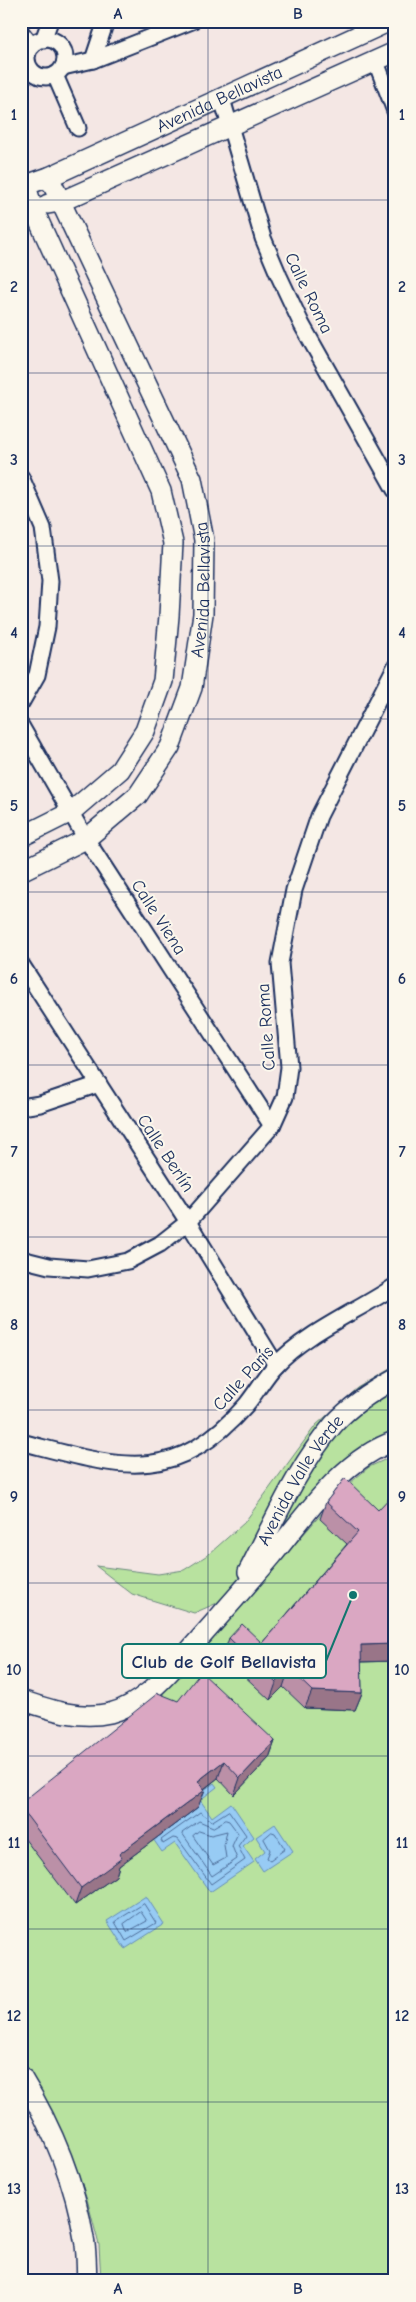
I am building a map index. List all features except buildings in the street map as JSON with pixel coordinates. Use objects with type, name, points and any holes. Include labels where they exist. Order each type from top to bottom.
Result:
[{"type":"street","points":[[50,21],[27,58],[31,70],[42,77],[93,60],[192,21]]},
{"type":"street","points":[[93,60],[106,21]]},
{"type":"street","name":"Avenida Bellavista","points":[[25,195],[49,177],[390,21]]},
{"type":"street","points":[[21,32],[37,43],[56,42],[61,47],[64,54],[59,71],[78,128]]},
{"type":"street","name":"Avenida Bellavista","points":[[25,195],[60,202],[395,52]]},
{"type":"street","points":[[376,62],[395,111]]},
{"type":"street","name":"Calle Roma","points":[[222,99],[263,238],[279,276],[302,325],[395,490]]},
{"type":"street","name":"Avenida Bellavista","points":[[21,871],[86,839],[138,795],[170,747],[192,688],[202,614],[204,540],[192,479],[173,434],[49,177]]},
{"type":"street","name":"Avenida Bellavista","points":[[21,837],[71,812],[120,770],[145,731],[163,681],[170,616],[173,543],[161,491],[25,195]]},
{"type":"street","points":[[21,477],[27,487],[43,528],[50,581],[48,627],[37,675],[21,703]]},
{"type":"street","name":"Calle Roma","points":[[21,1259],[49,1266],[88,1269],[128,1261],[160,1244],[188,1222],[272,1126],[285,1097],[289,1067],[280,963],[294,890],[319,816],[395,667]]},
{"type":"street","name":"Calle Viena","points":[[21,726],[86,839],[272,1126]]},
{"type":"street","name":"Calle Berlín","points":[[21,964],[188,1222],[276,1365]]},
{"type":"street","points":[[21,1107],[40,1104],[99,1084]]},
{"type":"street","name":"Calle París","points":[[21,1442],[96,1460],[135,1466],[162,1462],[193,1451],[218,1432],[246,1405],[276,1365],[314,1335],[395,1286]]},
{"type":"street","name":"Avenida Valle Verde","points":[[232,1602],[289,1492],[334,1423],[373,1391],[395,1379]]},
{"type":"street","name":"Avenida Valle Verde","points":[[21,1700],[80,1716],[111,1713],[136,1701],[163,1679],[232,1602],[334,1482],[360,1459],[395,1441]]},
{"type":"street","points":[[21,2076],[37,2102],[74,2196],[85,2239],[87,2281]]},
{"type":"green space","points":[[395,1366],[395,1437],[388,1439],[229,1598],[194,1613],[132,1594],[96,1566],[158,1574],[184,1570],[209,1554],[244,1523],[316,1425],[358,1388]]},
{"type":"green space","points":[[395,1455],[395,2281],[101,2281],[99,2245],[87,2199],[69,2149],[21,2066],[21,1808],[140,1708],[238,1609],[344,1488],[369,1467]]},
{"type":"water","points":[[214,1783],[217,1787],[200,1800],[212,1817],[231,1803],[254,1837],[243,1846],[254,1862],[210,1892],[175,1843],[162,1852],[153,1839],[192,1798]]},
{"type":"water","points":[[275,1824],[293,1851],[263,1871],[255,1859],[265,1851],[256,1837]]},
{"type":"water","points":[[146,1896],[164,1924],[125,1949],[107,1921]]},
{"type":"place","name":"Club de Golf Bellavista","points":[[353,1595]]}]
